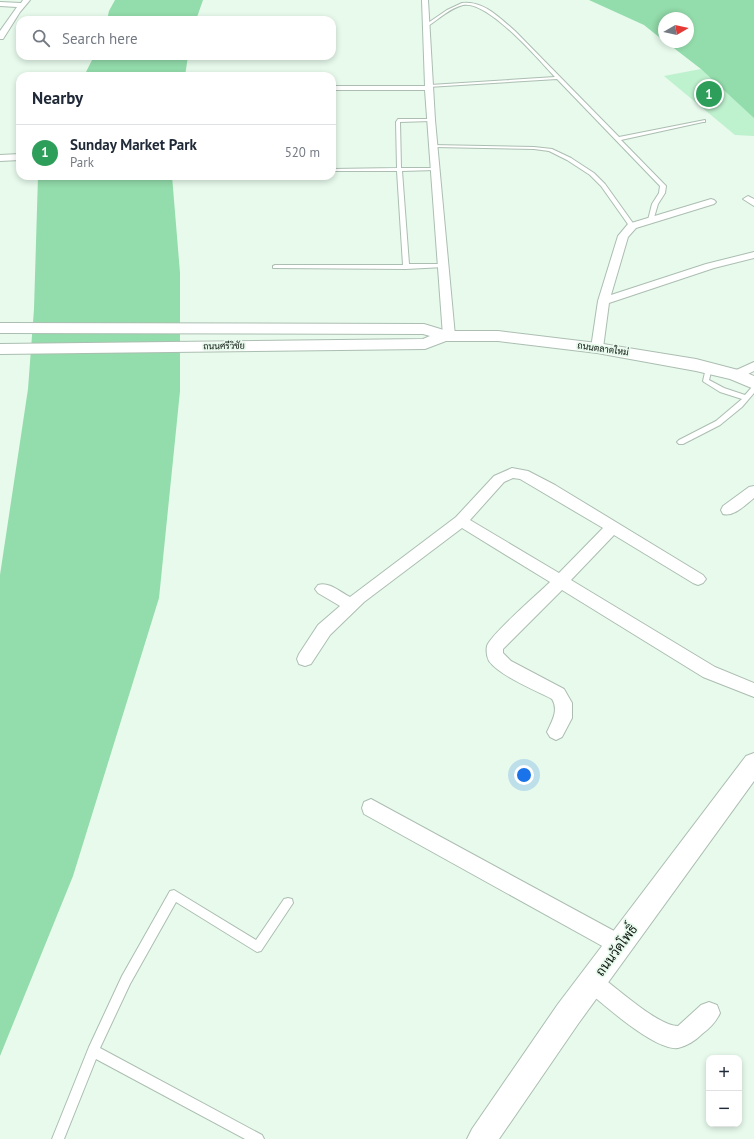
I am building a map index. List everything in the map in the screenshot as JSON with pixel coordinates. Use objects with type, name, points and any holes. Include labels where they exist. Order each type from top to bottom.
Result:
[{"type":"main road","name":"ถนนศรีวิชัย","points":[[2,328],[424,329],[447,336]]},
{"type":"main road","name":"ถนนศรีวิชัย","points":[[0,349],[425,344],[447,336]]},
{"type":"main road","name":"ถนนตลาดใหม่","points":[[447,336],[498,336],[597,348],[696,364],[736,375],[750,390]]},
{"type":"street","points":[[425,0],[431,120],[436,169],[447,336]]},
{"type":"street","points":[[0,4],[25,3]]},
{"type":"street","points":[[0,37],[25,3]]},
{"type":"street","points":[[336,88],[430,87]]},
{"type":"street","points":[[0,158],[16,157]]},
{"type":"street","points":[[597,348],[604,301],[623,236],[632,226],[711,202]]},
{"type":"street","points":[[604,301],[710,266],[754,255]]},
{"type":"street","points":[[736,375],[754,366]]},
{"type":"street","points":[[305,659],[324,630],[351,605],[461,521],[500,479],[512,473],[523,474],[698,579]]},
{"type":"street","points":[[728,510],[754,491]]},
{"type":"street","points":[[461,521],[709,672],[754,690]]},
{"type":"street","points":[[556,732],[563,718],[564,703],[558,694],[505,666],[495,656],[496,647],[502,638],[560,582],[613,527]]},
{"type":"street","points":[[323,589],[351,605]]},
{"type":"street","name":"ถนนวัดโพธิ์","points":[[482,1139],[568,1014],[754,764]]},
{"type":"street","points":[[371,808],[620,945]]},
{"type":"street","points":[[592,982],[654,1031],[676,1037],[688,1032],[709,1013]]},
{"type":"lane","points":[[427,25],[463,4],[471,4],[494,15],[514,32],[662,186],[662,193],[655,204],[651,220]]},
{"type":"lane","points":[[430,87],[558,78]]},
{"type":"lane","points":[[406,267],[399,169],[398,122],[400,120],[431,120]]},
{"type":"lane","points":[[618,139],[702,121]]},
{"type":"lane","points":[[434,146],[550,150],[569,159],[592,174],[603,185],[632,226]]},
{"type":"lane","points":[[336,170],[436,169]]},
{"type":"lane","points":[[275,267],[442,266]]},
{"type":"lane","points":[[709,368],[706,381],[722,390],[754,389]]},
{"type":"lane","points":[[681,442],[718,423],[740,405],[750,390]]},
{"type":"lane","points":[[58,1139],[92,1051],[126,980],[174,895],[257,947],[288,903]]},
{"type":"lane","points":[[92,1051],[258,1139]]},
{"type":"shaded area","points":[[115,0],[203,0],[197,16],[108,16]]},
{"type":"shaded area","points":[[589,0],[754,0],[754,118],[701,69],[674,48],[694,48],[694,12],[658,12],[658,36],[644,25]]},
{"type":"shaded area","points":[[92,60],[187,60],[186,72],[86,72]]},
{"type":"shaded area","points":[[701,69],[754,112],[754,136],[735,135],[664,76]]},
{"type":"shaded area","points":[[38,180],[172,180],[180,273],[180,391],[159,598],[73,876],[0,1056],[0,575],[28,389],[34,309]]},
{"type":"place","name":"Sunday Market Park","points":[[709,94]]}]
